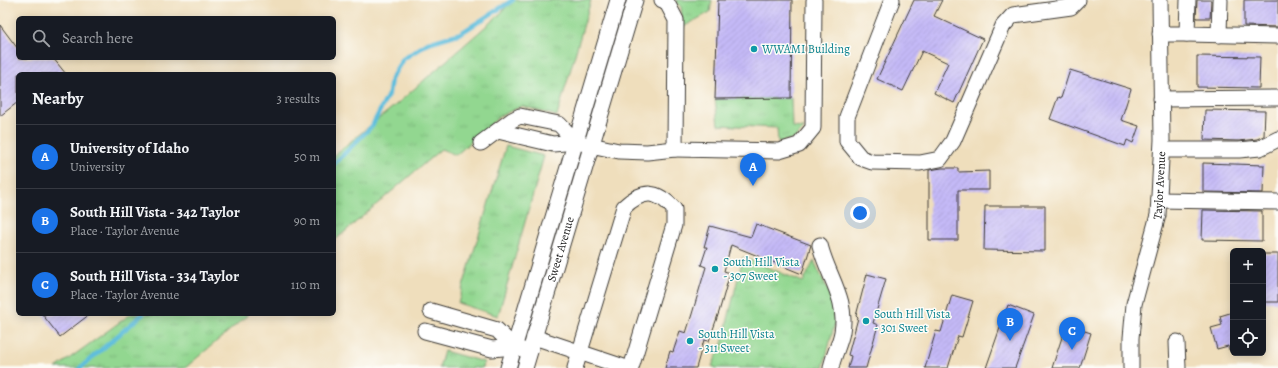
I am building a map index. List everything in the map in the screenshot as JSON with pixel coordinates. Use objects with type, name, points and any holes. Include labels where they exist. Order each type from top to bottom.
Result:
[{"type":"street","name":"Sweet Avenue","points":[[508,368],[618,0]]},
{"type":"street","name":"Sweet Avenue","points":[[525,368],[635,0]]},
{"type":"street","points":[[662,0],[666,1],[676,20],[675,149]]},
{"type":"street","points":[[498,131],[553,144],[576,142],[633,152],[675,149],[779,151],[798,145],[813,128],[814,0]]},
{"type":"street","points":[[892,0],[847,117],[847,141],[861,158],[872,162],[920,163],[940,159],[953,141],[1003,26],[1013,15],[1071,7],[1078,0]]},
{"type":"street","name":"Taylor Avenue","points":[[1131,368],[1131,338],[1134,304],[1158,215],[1162,150],[1160,0]]},
{"type":"street","points":[[1187,34],[1188,0]]},
{"type":"street","points":[[1219,35],[1220,0]]},
{"type":"street","points":[[1160,34],[1278,36]]},
{"type":"street","points":[[1161,99],[1278,98]]},
{"type":"street","points":[[481,143],[512,120],[520,116],[560,124],[576,142]]},
{"type":"street","points":[[1162,150],[1239,150],[1260,148],[1278,139]]},
{"type":"street","points":[[575,368],[624,207],[635,197],[647,194],[663,197],[674,209],[674,225],[631,368]]},
{"type":"street","points":[[1159,200],[1278,202]]},
{"type":"street","points":[[820,245],[824,262],[834,278],[842,306],[842,331],[831,368]]},
{"type":"street","points":[[431,311],[497,330],[514,348]]},
{"type":"street","points":[[425,331],[492,349],[514,348],[530,352]]},
{"type":"street","points":[[534,336],[627,368]]},
{"type":"street","points":[[1177,342],[1178,368]]},
{"type":"green space","points":[[512,0],[591,0],[557,116],[522,106],[500,116],[456,155],[441,149],[336,239],[336,153],[398,103],[501,13]]},
{"type":"green space","points":[[675,0],[712,0],[710,12],[683,27],[681,7]]},
{"type":"green space","points":[[791,98],[792,127],[804,128],[794,139],[778,142],[777,128],[718,125],[715,99]]},
{"type":"green space","points":[[506,146],[544,156],[498,316],[458,303]]},
{"type":"green space","points":[[743,257],[803,282],[814,261],[830,294],[835,323],[823,368],[716,368],[712,366],[722,344]]},
{"type":"green space","points":[[128,316],[247,316],[185,368],[56,368]]},
{"type":"green space","points":[[444,351],[484,362],[482,368],[439,368]]},
{"type":"building","name":"WWAMI Building","points":[[718,0],[792,0],[791,98],[715,99]]},
{"type":"building","points":[[914,0],[942,0],[934,16],[983,39],[954,103],[934,93],[948,63],[922,51],[903,91],[877,79]]},
{"type":"building","points":[[1197,0],[1211,0],[1210,18],[1196,18]]},
{"type":"building","points":[[1244,0],[1278,0],[1278,27],[1244,26]]},
{"type":"building","points":[[0,25],[16,46],[16,60],[55,60],[64,72],[16,72],[16,104],[0,116]]},
{"type":"building","points":[[1197,56],[1260,57],[1259,88],[1197,87]]},
{"type":"building","points":[[1070,70],[1131,89],[1121,120],[1139,126],[1133,143],[1127,140],[1125,146],[1050,119],[1058,97],[1061,98]]},
{"type":"building","points":[[1205,110],[1265,111],[1264,136],[1257,139],[1239,141],[1204,140]]},
{"type":"building","points":[[1203,163],[1264,165],[1263,193],[1203,192]]},
{"type":"building","points":[[958,168],[958,172],[989,171],[989,190],[958,190],[958,240],[929,240],[929,170]]},
{"type":"building","points":[[985,206],[1045,206],[1045,251],[984,250]]},
{"type":"building","points":[[1203,210],[1262,211],[1262,241],[1202,240]]},
{"type":"building","points":[[756,224],[811,245],[802,274],[731,245],[724,271],[730,273],[719,312],[709,341],[704,340],[696,368],[665,368],[670,351],[673,352],[680,331],[686,333],[706,267],[701,265],[707,247],[704,247],[710,226],[751,237]]},
{"type":"building","points":[[1266,254],[1278,254],[1278,302],[1266,302]]},
{"type":"building","name":"South Hill Vista - 301 Sweet","points":[[867,274],[886,279],[873,323],[878,325],[866,368],[848,368],[851,356],[848,355],[858,318],[856,316]]},
{"type":"building","points":[[952,295],[973,301],[962,337],[958,336],[948,368],[925,368],[936,331],[941,332]]},
{"type":"building","points":[[1008,305],[1034,315],[1015,368],[986,368]]},
{"type":"building","points":[[1230,313],[1230,350],[1228,346],[1217,349],[1211,328],[1222,325],[1220,316]]},
{"type":"building","points":[[44,316],[87,316],[60,337]]},
{"type":"building","points":[[1066,325],[1091,333],[1080,368],[1052,368]]},
{"type":"waterway","points":[[336,162],[372,126],[389,93],[391,79],[403,59],[428,43],[461,33],[513,0]]},
{"type":"waterway","points":[[80,368],[141,316]]},
{"type":"place","name":"WWAMI Building","points":[[754,49]]},
{"type":"place","name":"University of Idaho","points":[[753,186]]},
{"type":"place","name":"South Hill Vista - 307 Sweet","points":[[715,269]]},
{"type":"place","name":"South Hill Vista - 301 Sweet","points":[[866,321]]},
{"type":"place","name":"South Hill Vista - 311 Sweet","points":[[690,341]]},
{"type":"place","name":"South Hill Vista - 342 Taylor","points":[[1010,341]]},
{"type":"place","name":"South Hill Vista - 334 Taylor","points":[[1072,350]]}]
